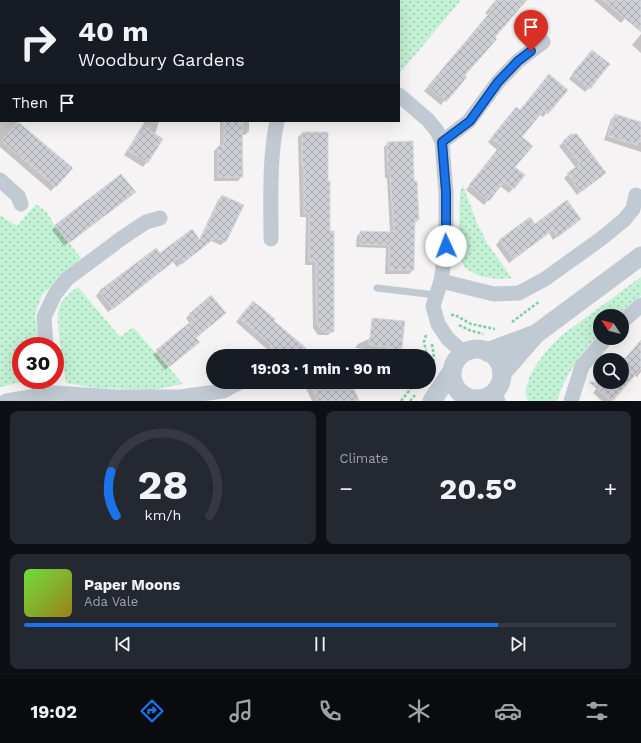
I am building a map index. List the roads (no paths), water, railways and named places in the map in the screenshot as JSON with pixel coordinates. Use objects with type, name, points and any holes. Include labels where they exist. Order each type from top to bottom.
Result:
[{"type":"street","points":[[442,142],[470,121],[498,82],[518,61],[543,42]]},
{"type":"street","points":[[400,96],[428,120],[437,131],[442,142],[446,192],[446,246],[433,306],[438,324],[448,339],[464,353]]},
{"type":"street","points":[[271,239],[272,162],[277,122]]},
{"type":"street","points":[[0,180],[18,196],[21,204]]},
{"type":"street","points":[[438,288],[494,294],[519,293],[544,279],[602,238],[624,220],[633,209],[636,195]]},
{"type":"street","points":[[45,337],[44,316],[55,294],[67,279],[146,222],[160,218]]},
{"type":"street","points":[[502,373],[536,334],[641,256]]},
{"type":"street","points":[[629,316],[641,305]]},
{"type":"street","points":[[488,352],[536,334]]},
{"type":"street","points":[[571,401],[582,366],[600,345]]},
{"type":"street","points":[[432,401],[452,372],[458,358],[471,350],[478,349],[488,352],[497,359],[502,373],[495,397],[459,399],[460,392],[452,379],[452,372]]},
{"type":"street","points":[[6,401],[47,389]]},
{"type":"street","points":[[64,389],[116,397],[180,397],[223,391],[227,389]]},
{"type":"lane","points":[[377,288],[438,288]]}]
